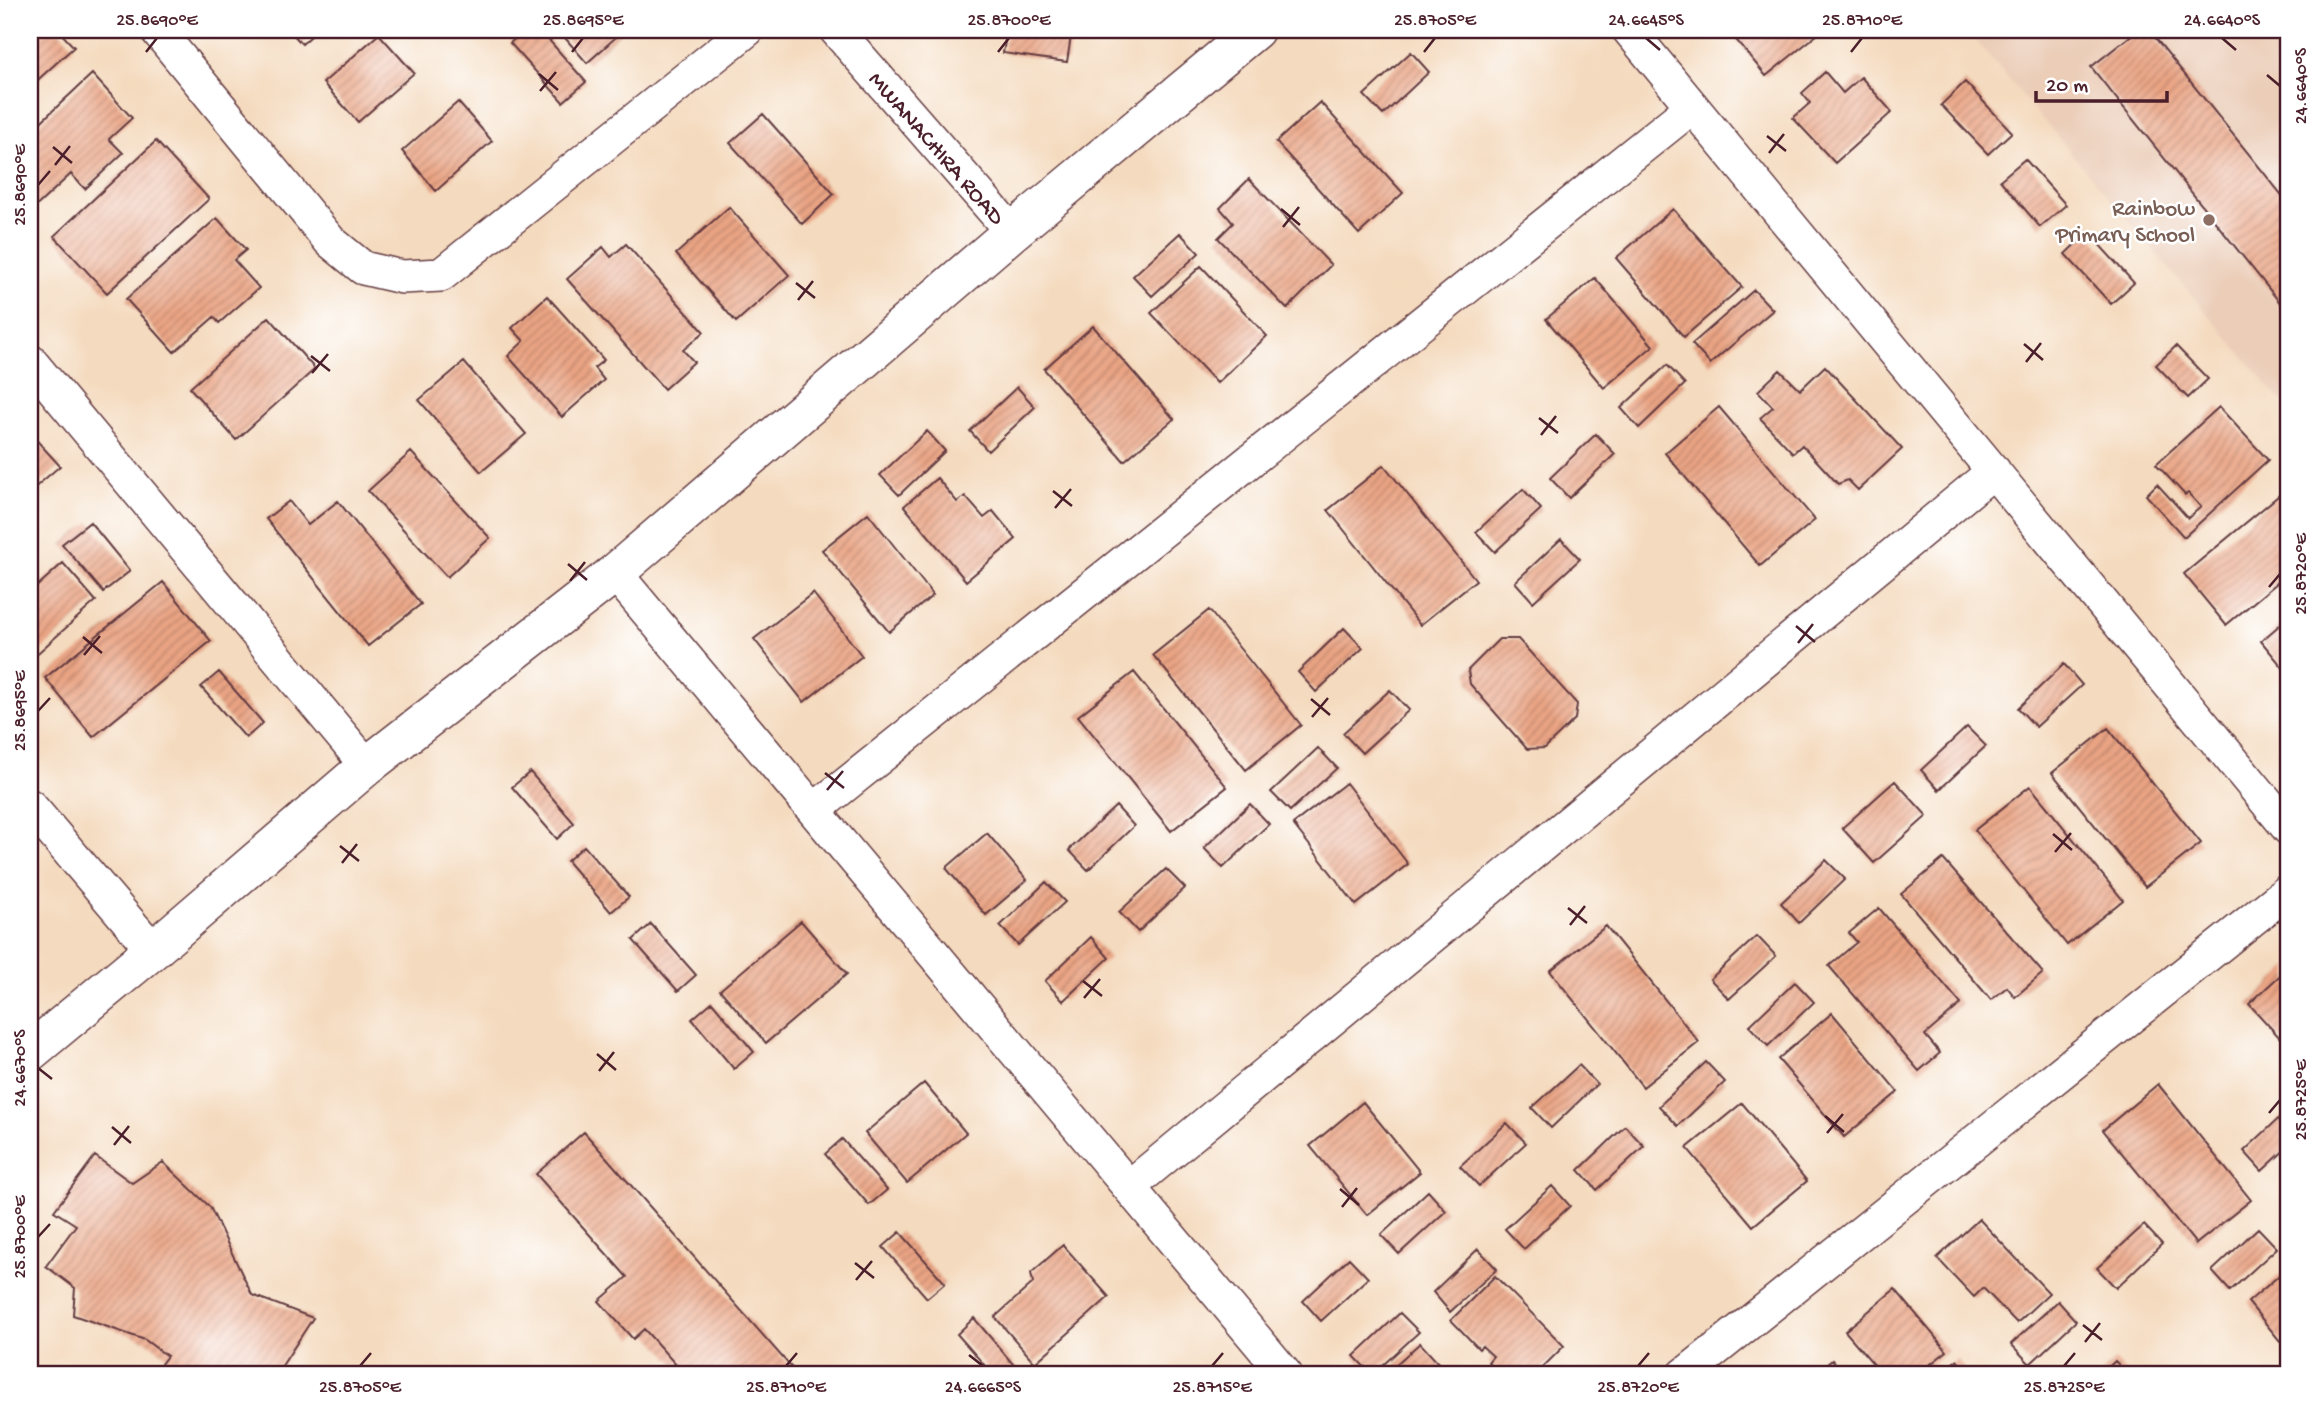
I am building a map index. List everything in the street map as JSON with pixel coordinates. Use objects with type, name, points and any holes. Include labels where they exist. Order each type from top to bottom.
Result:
[{"type":"street","points":[[157,30],[330,241],[363,268],[402,277],[441,275],[747,30]]},
{"type":"street","name":"MWANACHIRA ROAD","points":[[836,30],[1012,232]]},
{"type":"street","points":[[30,1052],[367,766],[615,573],[1012,232],[1255,30]]},
{"type":"street","points":[[1629,30],[2289,829]]},
{"type":"street","points":[[814,810],[1692,107]]},
{"type":"street","points":[[30,361],[367,766]]},
{"type":"street","points":[[1129,1187],[1994,471]]},
{"type":"street","points":[[615,573],[1286,1375]]},
{"type":"street","points":[[30,806],[153,950]]},
{"type":"street","points":[[1684,1375],[2289,890]]},
{"type":"shaded area","name":"Rainbow Primary School","points":[[1967,30],[2289,30],[2289,410]]},
{"type":"building","points":[[30,30],[58,30],[74,47],[30,87]]},
{"type":"building","points":[[289,30],[318,30],[302,44]]},
{"type":"building","points":[[525,30],[540,30],[586,82],[563,102],[510,43]]},
{"type":"building","points":[[558,30],[624,30],[587,63]]},
{"type":"building","points":[[1007,30],[1072,30],[1067,62],[1003,53]]},
{"type":"building","points":[[1728,30],[1823,30],[1766,76]]},
{"type":"building","points":[[2138,30],[2149,30],[2289,204],[2289,314],[2091,67]]},
{"type":"building","points":[[379,34],[414,73],[358,122],[323,83]]},
{"type":"building","points":[[1411,52],[1429,72],[1383,115],[1364,95]]},
{"type":"building","points":[[1825,72],[1843,93],[1861,77],[1892,112],[1835,163],[1793,118],[1810,103],[1802,93]]},
{"type":"building","points":[[92,74],[132,118],[109,139],[123,153],[85,189],[71,174],[30,212],[30,132]]},
{"type":"building","points":[[1965,82],[2012,132],[1988,154],[1941,105]]},
{"type":"building","points":[[458,102],[492,141],[436,191],[402,151]]},
{"type":"building","points":[[1320,102],[1403,193],[1359,234],[1276,142]]},
{"type":"building","points":[[763,114],[834,194],[802,224],[730,143]]},
{"type":"building","points":[[156,141],[209,199],[107,293],[54,236]]},
{"type":"building","points":[[2025,159],[2066,205],[2040,227],[2000,180]]},
{"type":"building","points":[[1249,179],[1331,265],[1287,309],[1218,238],[1233,223],[1220,208]]},
{"type":"building","points":[[729,207],[789,275],[736,322],[676,254]]},
{"type":"building","points":[[1673,209],[1742,287],[1684,337],[1616,258]]},
{"type":"building","points":[[217,218],[246,250],[234,260],[259,288],[219,323],[214,317],[174,352],[126,299]]},
{"type":"building","points":[[2088,232],[2134,283],[2111,304],[2065,254]]},
{"type":"building","points":[[1180,233],[1199,253],[1152,296],[1133,276]]},
{"type":"building","points":[[626,244],[704,332],[683,350],[694,362],[664,389],[567,279],[603,247],[611,257]]},
{"type":"building","points":[[1201,266],[1267,336],[1217,383],[1151,313]]},
{"type":"building","points":[[1595,278],[1653,346],[1604,388],[1546,319]]},
{"type":"building","points":[[1754,290],[1773,310],[1710,364],[1692,344]]},
{"type":"building","points":[[547,296],[604,360],[594,368],[604,380],[562,417],[508,356],[524,341],[512,328]]},
{"type":"building","points":[[269,317],[315,369],[236,440],[190,388]]},
{"type":"building","points":[[1093,326],[1174,419],[1124,461],[1044,369]]},
{"type":"building","points":[[2176,346],[2208,379],[2188,398],[2156,365]]},
{"type":"building","points":[[464,362],[526,434],[481,472],[419,400]]},
{"type":"building","points":[[1667,365],[1685,384],[1639,428],[1621,408]]},
{"type":"building","points":[[1825,366],[1902,449],[1858,490],[1848,480],[1838,484],[1802,445],[1793,453],[1760,418],[1773,407],[1758,391],[1780,370],[1800,390]]},
{"type":"building","points":[[1017,387],[1035,407],[988,451],[970,431]]},
{"type":"building","points":[[1719,407],[1815,520],[1760,566],[1665,453]]},
{"type":"building","points":[[2219,407],[2268,460],[2184,537],[2146,495],[2157,484],[2188,518],[2201,507],[2188,493],[2185,495],[2156,464]]},
{"type":"building","points":[[927,431],[945,451],[899,495],[880,475]]},
{"type":"building","points":[[30,433],[60,466],[32,490],[30,488]]},
{"type":"building","points":[[1596,434],[1615,454],[1569,498],[1550,478]]},
{"type":"building","points":[[411,452],[490,538],[447,577],[368,491]]},
{"type":"building","points":[[1384,465],[1476,580],[1420,625],[1328,510]]},
{"type":"building","points":[[937,478],[957,502],[965,496],[984,518],[993,511],[1016,539],[966,581],[904,506]]},
{"type":"building","points":[[2289,487],[2289,573],[2226,625],[2184,574]]},
{"type":"building","points":[[1523,489],[1541,509],[1495,552],[1476,532]]},
{"type":"building","points":[[289,501],[308,525],[338,501],[421,604],[368,646],[266,519]]},
{"type":"building","points":[[868,513],[933,595],[889,632],[822,550]]},
{"type":"building","points":[[90,522],[130,571],[103,592],[62,544]]},
{"type":"building","points":[[1561,539],[1580,559],[1533,602],[1515,582]]},
{"type":"building","points":[[63,563],[96,601],[30,660],[30,584],[34,589]]},
{"type":"building","points":[[163,582],[211,641],[93,737],[45,678]]},
{"type":"building","points":[[813,593],[862,656],[804,702],[754,639]]},
{"type":"building","points":[[1209,610],[1301,725],[1246,770],[1153,655]]},
{"type":"building","points":[[2289,617],[2289,675],[2261,641]]},
{"type":"building","points":[[1344,628],[1363,648],[1316,692],[1298,672]]},
{"type":"building","points":[[1499,639],[1518,639],[1577,704],[1575,719],[1545,748],[1527,749],[1470,684],[1468,670]]},
{"type":"building","points":[[2064,664],[2082,685],[2036,727],[2018,708]]},
{"type":"building","points":[[219,672],[263,723],[246,738],[201,687]]},
{"type":"building","points":[[1134,672],[1227,787],[1171,831],[1078,716]]},
{"type":"building","points":[[1390,690],[1409,710],[1362,753],[1343,733]]},
{"type":"building","points":[[1967,727],[1986,746],[1939,790],[1921,770]]},
{"type":"building","points":[[2108,728],[2201,843],[2145,887],[2052,773]]},
{"type":"building","points":[[1318,748],[1337,768],[1290,811],[1271,792]]},
{"type":"building","points":[[530,772],[574,823],[557,839],[512,787]]},
{"type":"building","points":[[1895,781],[1927,816],[1874,863],[1842,828]]},
{"type":"building","points":[[1346,783],[1408,864],[1356,905],[1293,824]]},
{"type":"building","points":[[2030,786],[2123,900],[2067,945],[1975,830]]},
{"type":"building","points":[[1250,804],[1269,824],[1223,868],[1204,848]]},
{"type":"building","points":[[1116,806],[1134,826],[1088,870],[1069,850]]},
{"type":"building","points":[[987,833],[1027,880],[986,915],[946,868]]},
{"type":"building","points":[[584,846],[629,897],[611,912],[567,861]]},
{"type":"building","points":[[1943,859],[2043,973],[2015,997],[2007,987],[1991,1000],[1901,894]]},
{"type":"building","points":[[1826,860],[1845,879],[1799,923],[1781,903]]},
{"type":"building","points":[[1166,869],[1185,888],[1138,932],[1119,912]]},
{"type":"building","points":[[1046,882],[1065,902],[1018,945],[1000,926]]},
{"type":"building","points":[[1879,908],[1961,1004],[1925,1035],[1940,1053],[1919,1071],[1829,966],[1857,942],[1849,933]]},
{"type":"building","points":[[801,921],[847,974],[766,1043],[720,990]]},
{"type":"building","points":[[651,924],[696,975],[678,991],[633,940]]},
{"type":"building","points":[[1606,926],[1699,1042],[1643,1087],[1550,971]]},
{"type":"building","points":[[1757,936],[1776,956],[1729,999],[1710,979]]},
{"type":"building","points":[[1091,937],[1109,958],[1063,1001],[1045,981]]},
{"type":"building","points":[[2289,967],[2289,1036],[2287,1034],[2281,1039],[2249,1004]]},
{"type":"building","points":[[1795,982],[1814,1002],[1768,1046],[1749,1026]]},
{"type":"building","points":[[712,1002],[754,1052],[734,1069],[692,1019]]},
{"type":"building","points":[[1832,1013],[1898,1092],[1844,1137],[1778,1059]]},
{"type":"building","points":[[1706,1062],[1725,1082],[1678,1126],[1659,1106]]},
{"type":"building","points":[[1579,1065],[1597,1084],[1551,1128],[1532,1108]]},
{"type":"building","points":[[924,1083],[966,1133],[907,1183],[865,1133]]},
{"type":"building","points":[[2158,1084],[2251,1200],[2196,1244],[2103,1130]]},
{"type":"building","points":[[1363,1102],[1420,1172],[1367,1215],[1310,1146]]},
{"type":"building","points":[[1742,1103],[1807,1181],[1753,1226],[1687,1148]]},
{"type":"building","points":[[2289,1109],[2289,1146],[2262,1171],[2244,1151]]},
{"type":"building","points":[[1507,1123],[1526,1143],[1479,1186],[1460,1166]]},
{"type":"building","points":[[1625,1126],[1644,1146],[1597,1190],[1579,1170]]},
{"type":"building","points":[[584,1132],[798,1375],[685,1375],[644,1329],[633,1339],[599,1301],[627,1277],[536,1174]]},
{"type":"building","points":[[842,1139],[887,1190],[869,1205],[825,1154]]},
{"type":"building","points":[[95,1156],[132,1183],[163,1162],[210,1207],[252,1295],[313,1318],[276,1375],[166,1375],[161,1364],[167,1356],[145,1340],[73,1315],[75,1288],[46,1266],[76,1225],[54,1211]]},
{"type":"building","points":[[1552,1186],[1570,1206],[1524,1249],[1505,1229]]},
{"type":"building","points":[[1428,1191],[1446,1211],[1399,1254],[1381,1235]]},
{"type":"building","points":[[1979,1219],[2049,1293],[2017,1323],[1983,1288],[1974,1297],[1937,1258]]},
{"type":"building","points":[[2144,1225],[2162,1244],[2116,1288],[2097,1268]]},
{"type":"building","points":[[2258,1228],[2277,1248],[2230,1291],[2212,1271]]},
{"type":"building","points":[[900,1232],[945,1283],[927,1298],[883,1247]]},
{"type":"building","points":[[1063,1245],[1109,1297],[1035,1363],[995,1317],[1033,1283],[1031,1273]]},
{"type":"building","points":[[1478,1249],[1497,1269],[1450,1312],[1433,1292]]},
{"type":"building","points":[[1349,1258],[1368,1278],[1321,1321],[1303,1301]]},
{"type":"building","points":[[2289,1267],[2289,1333],[2280,1341],[2248,1302]]},
{"type":"building","points":[[1495,1276],[1564,1346],[1536,1374],[1538,1375],[1502,1375],[1488,1362],[1493,1356],[1482,1346],[1479,1349],[1451,1320]]},
{"type":"building","points":[[1895,1289],[1947,1351],[1917,1375],[1883,1375],[1845,1331]]},
{"type":"building","points":[[2058,1301],[2076,1321],[2030,1364],[2011,1344]]},
{"type":"building","points":[[1400,1313],[1419,1332],[1372,1375],[1354,1356]]},
{"type":"building","points":[[974,1318],[1018,1370],[1013,1375],[993,1375],[957,1334]]},
{"type":"building","points":[[1420,1343],[1449,1375],[1384,1375]]},
{"type":"building","points":[[1832,1360],[1845,1375],[1814,1375]]},
{"type":"building","points":[[1957,1360],[1969,1375],[1937,1375]]},
{"type":"building","points":[[2115,1361],[2129,1375],[2100,1375]]},
{"type":"place","name":"Rainbow Primary School","points":[[2209,220]]}]
